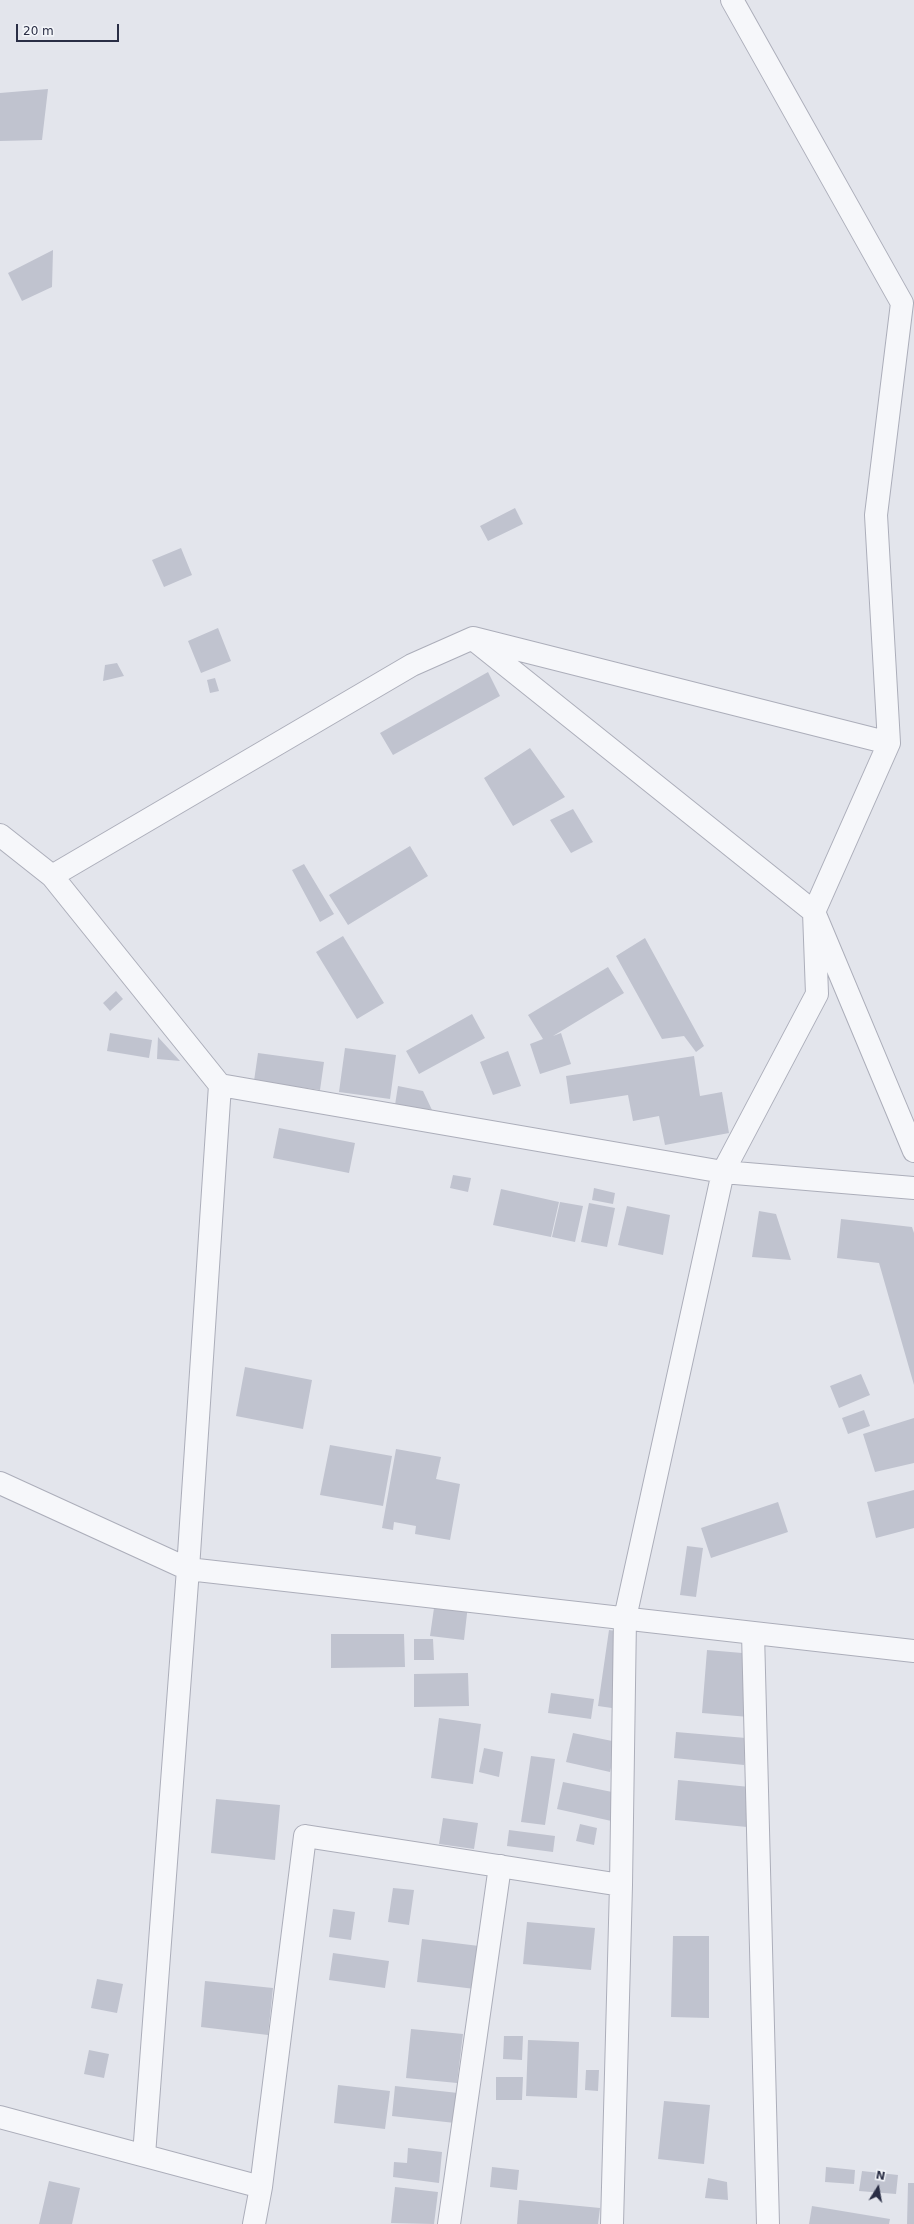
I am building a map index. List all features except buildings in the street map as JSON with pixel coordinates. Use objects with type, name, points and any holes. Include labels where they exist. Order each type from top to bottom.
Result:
[{"type":"street","points":[[612,2224],[622,1885],[625,1618],[723,1172],[817,994],[814,912],[889,743],[876,515],[908,299],[732,0]]},
{"type":"street","points":[[52,876],[412,665],[473,638],[889,743]]},
{"type":"street","points":[[473,638],[814,912],[914,1151]]},
{"type":"street","points":[[0,835],[52,876],[220,1086],[723,1172],[914,1188]]},
{"type":"street","points":[[144,2155],[188,1569],[220,1086]]},
{"type":"street","points":[[0,1483],[188,1569],[914,1651]]},
{"type":"street","points":[[754,1633],[768,2224]]},
{"type":"street","points":[[254,2224],[261,2186],[305,1836],[622,1885]]},
{"type":"street","points":[[449,2224],[500,1866]]},
{"type":"street","points":[[0,2117],[261,2186]]}]
